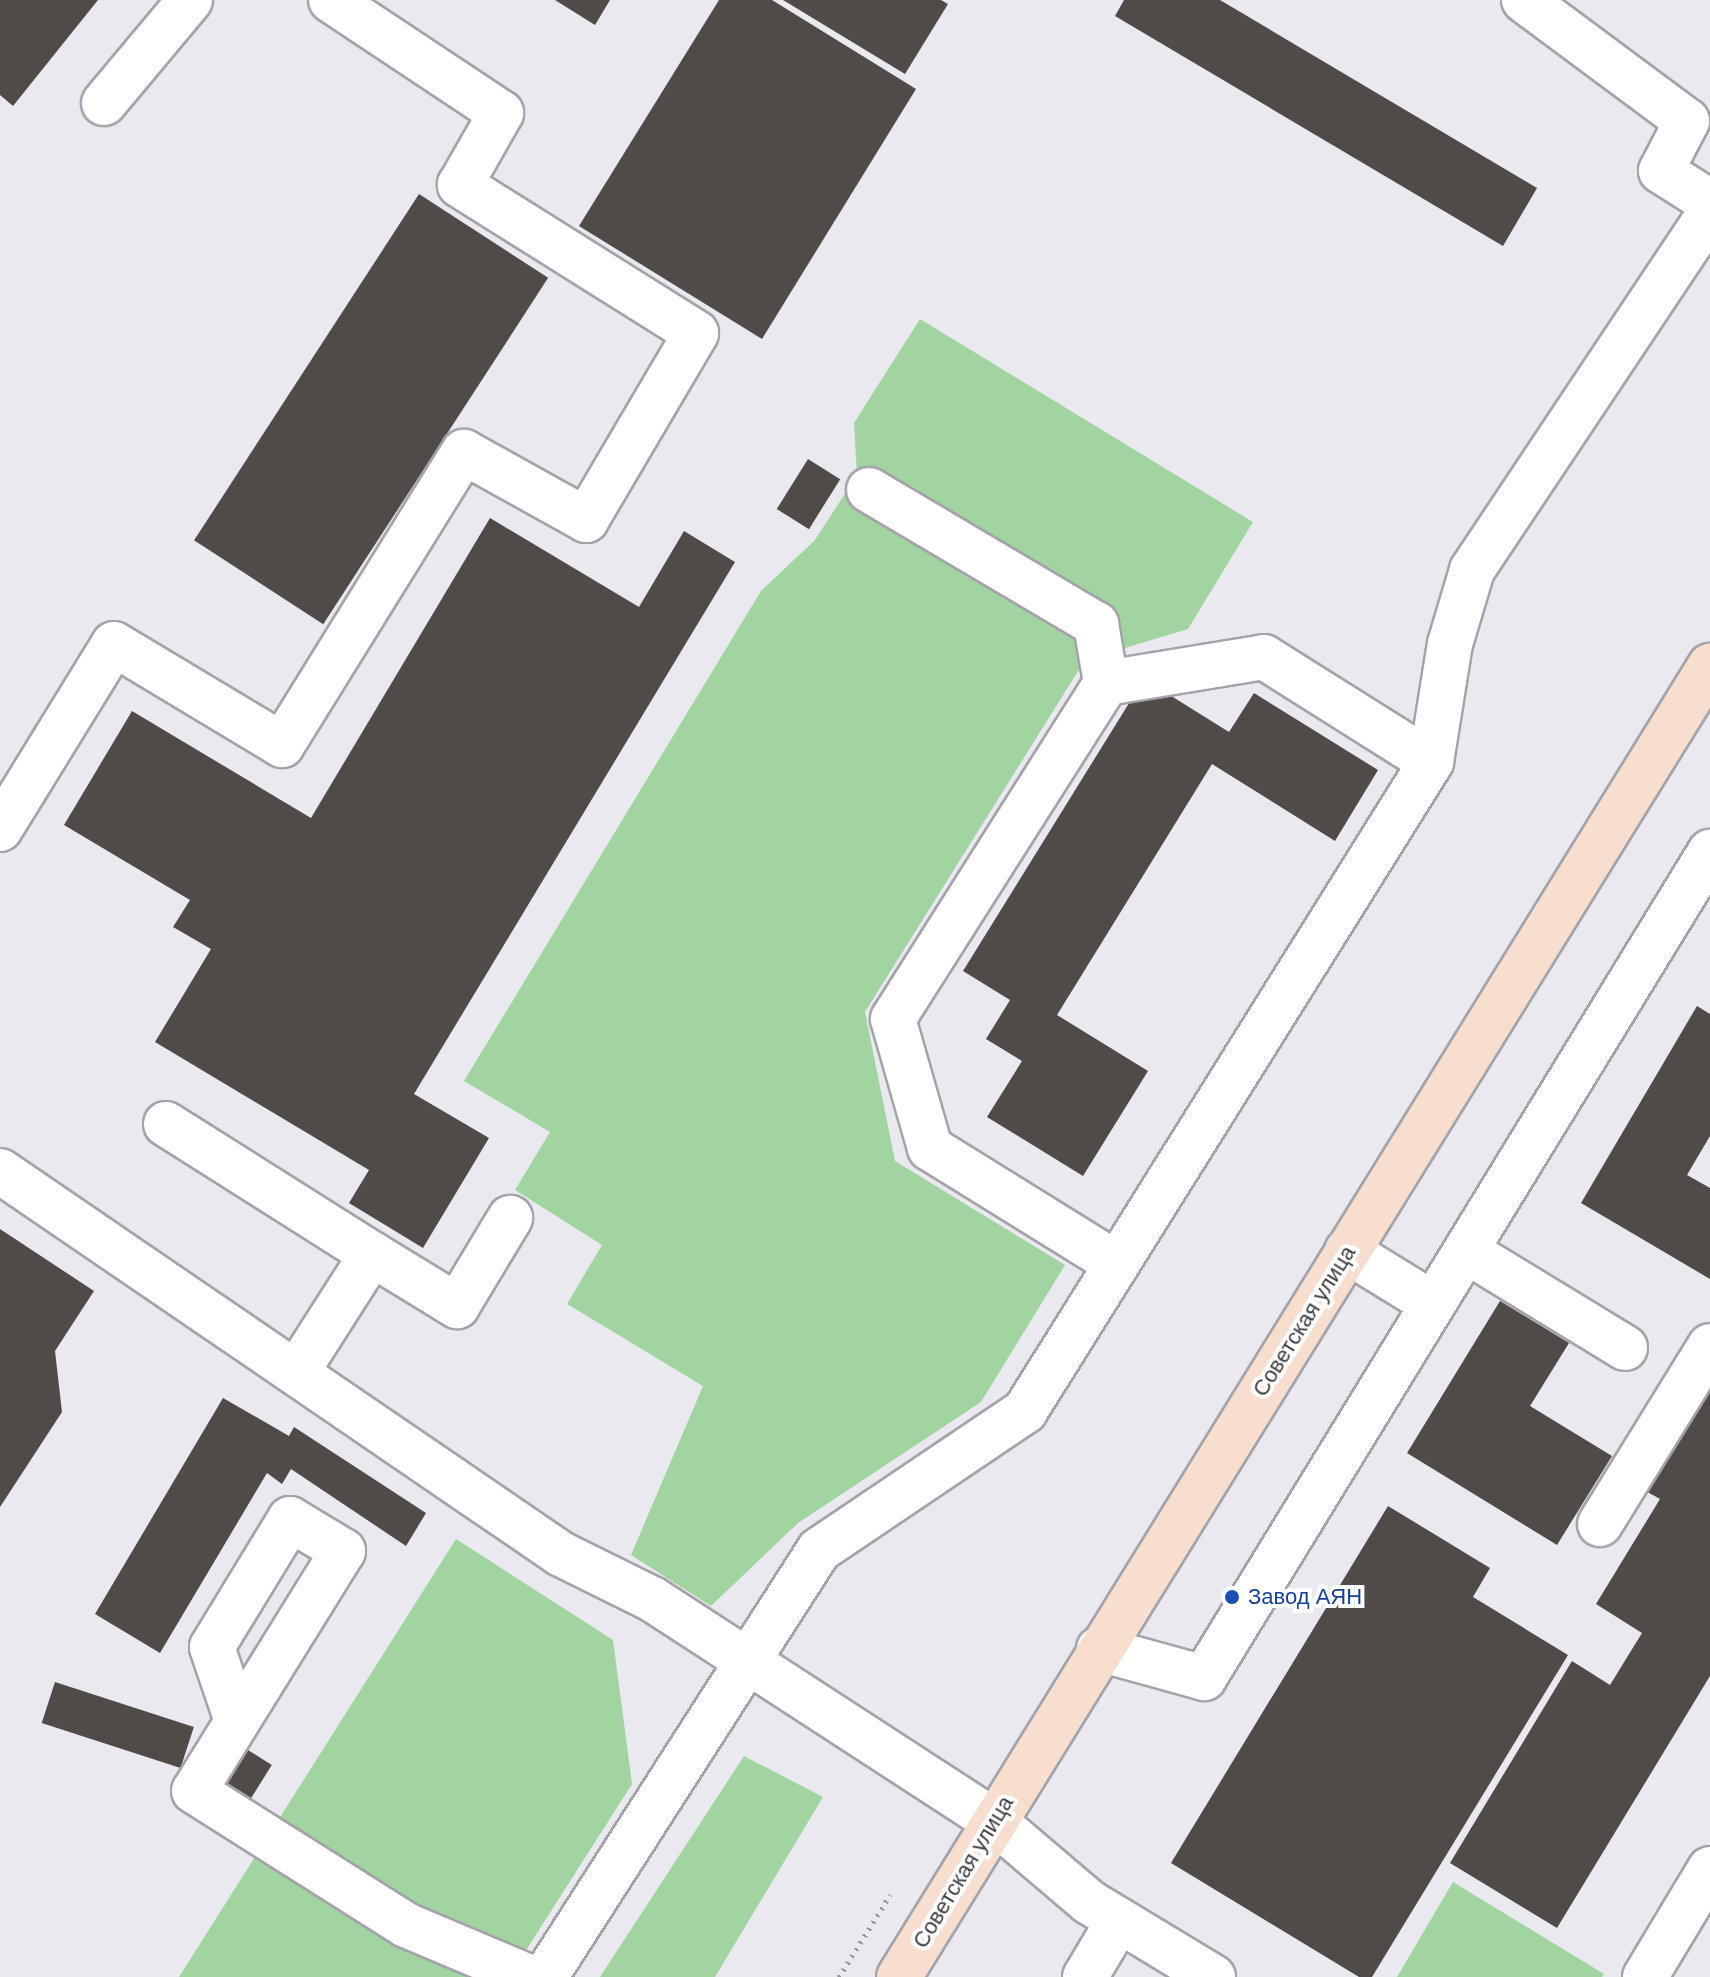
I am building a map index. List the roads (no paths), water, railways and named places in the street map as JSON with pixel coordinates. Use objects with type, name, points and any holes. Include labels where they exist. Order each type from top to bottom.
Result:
[{"type":"main road","name":"Советская улица","points":[[899,1977],[1099,1649],[1707,676]]},
{"type":"street","points":[[104,103],[190,0]]},
{"type":"street","points":[[0,829],[114,644],[282,745],[464,452],[586,520],[696,333],[460,185],[501,113],[331,0]]},
{"type":"street","points":[[1524,0],[1687,121],[1661,171],[1710,202]]},
{"type":"street","points":[[545,1977],[819,1550],[1025,1411],[1431,762],[1450,644],[1472,570],[1710,213]]},
{"type":"street","points":[[869,490],[1096,624],[1106,683],[893,1019],[930,1148],[1117,1264]]},
{"type":"street","points":[[1106,683],[1264,657],[1431,762]]},
{"type":"street","points":[[1099,1649],[1204,1678],[1468,1252],[1710,852]]},
{"type":"street","points":[[166,1124],[457,1306],[510,1218]]},
{"type":"street","points":[[0,1171],[561,1554],[652,1599],[995,1822],[1089,1902],[1213,1977]]},
{"type":"street","points":[[1347,1251],[1433,1304]]},
{"type":"street","points":[[1468,1252],[1625,1348]]},
{"type":"street","points":[[296,1373],[372,1254]]},
{"type":"street","points":[[1600,1524],[1710,1346]]},
{"type":"street","points":[[237,1721],[194,1791],[406,1925],[529,1977]]},
{"type":"street","points":[[1645,1977],[1710,1869]]},
{"type":"street","points":[[1085,1977],[1119,1920]]},
{"type":"place","name":"Завод АЯН","points":[[1232,1597]]}]
